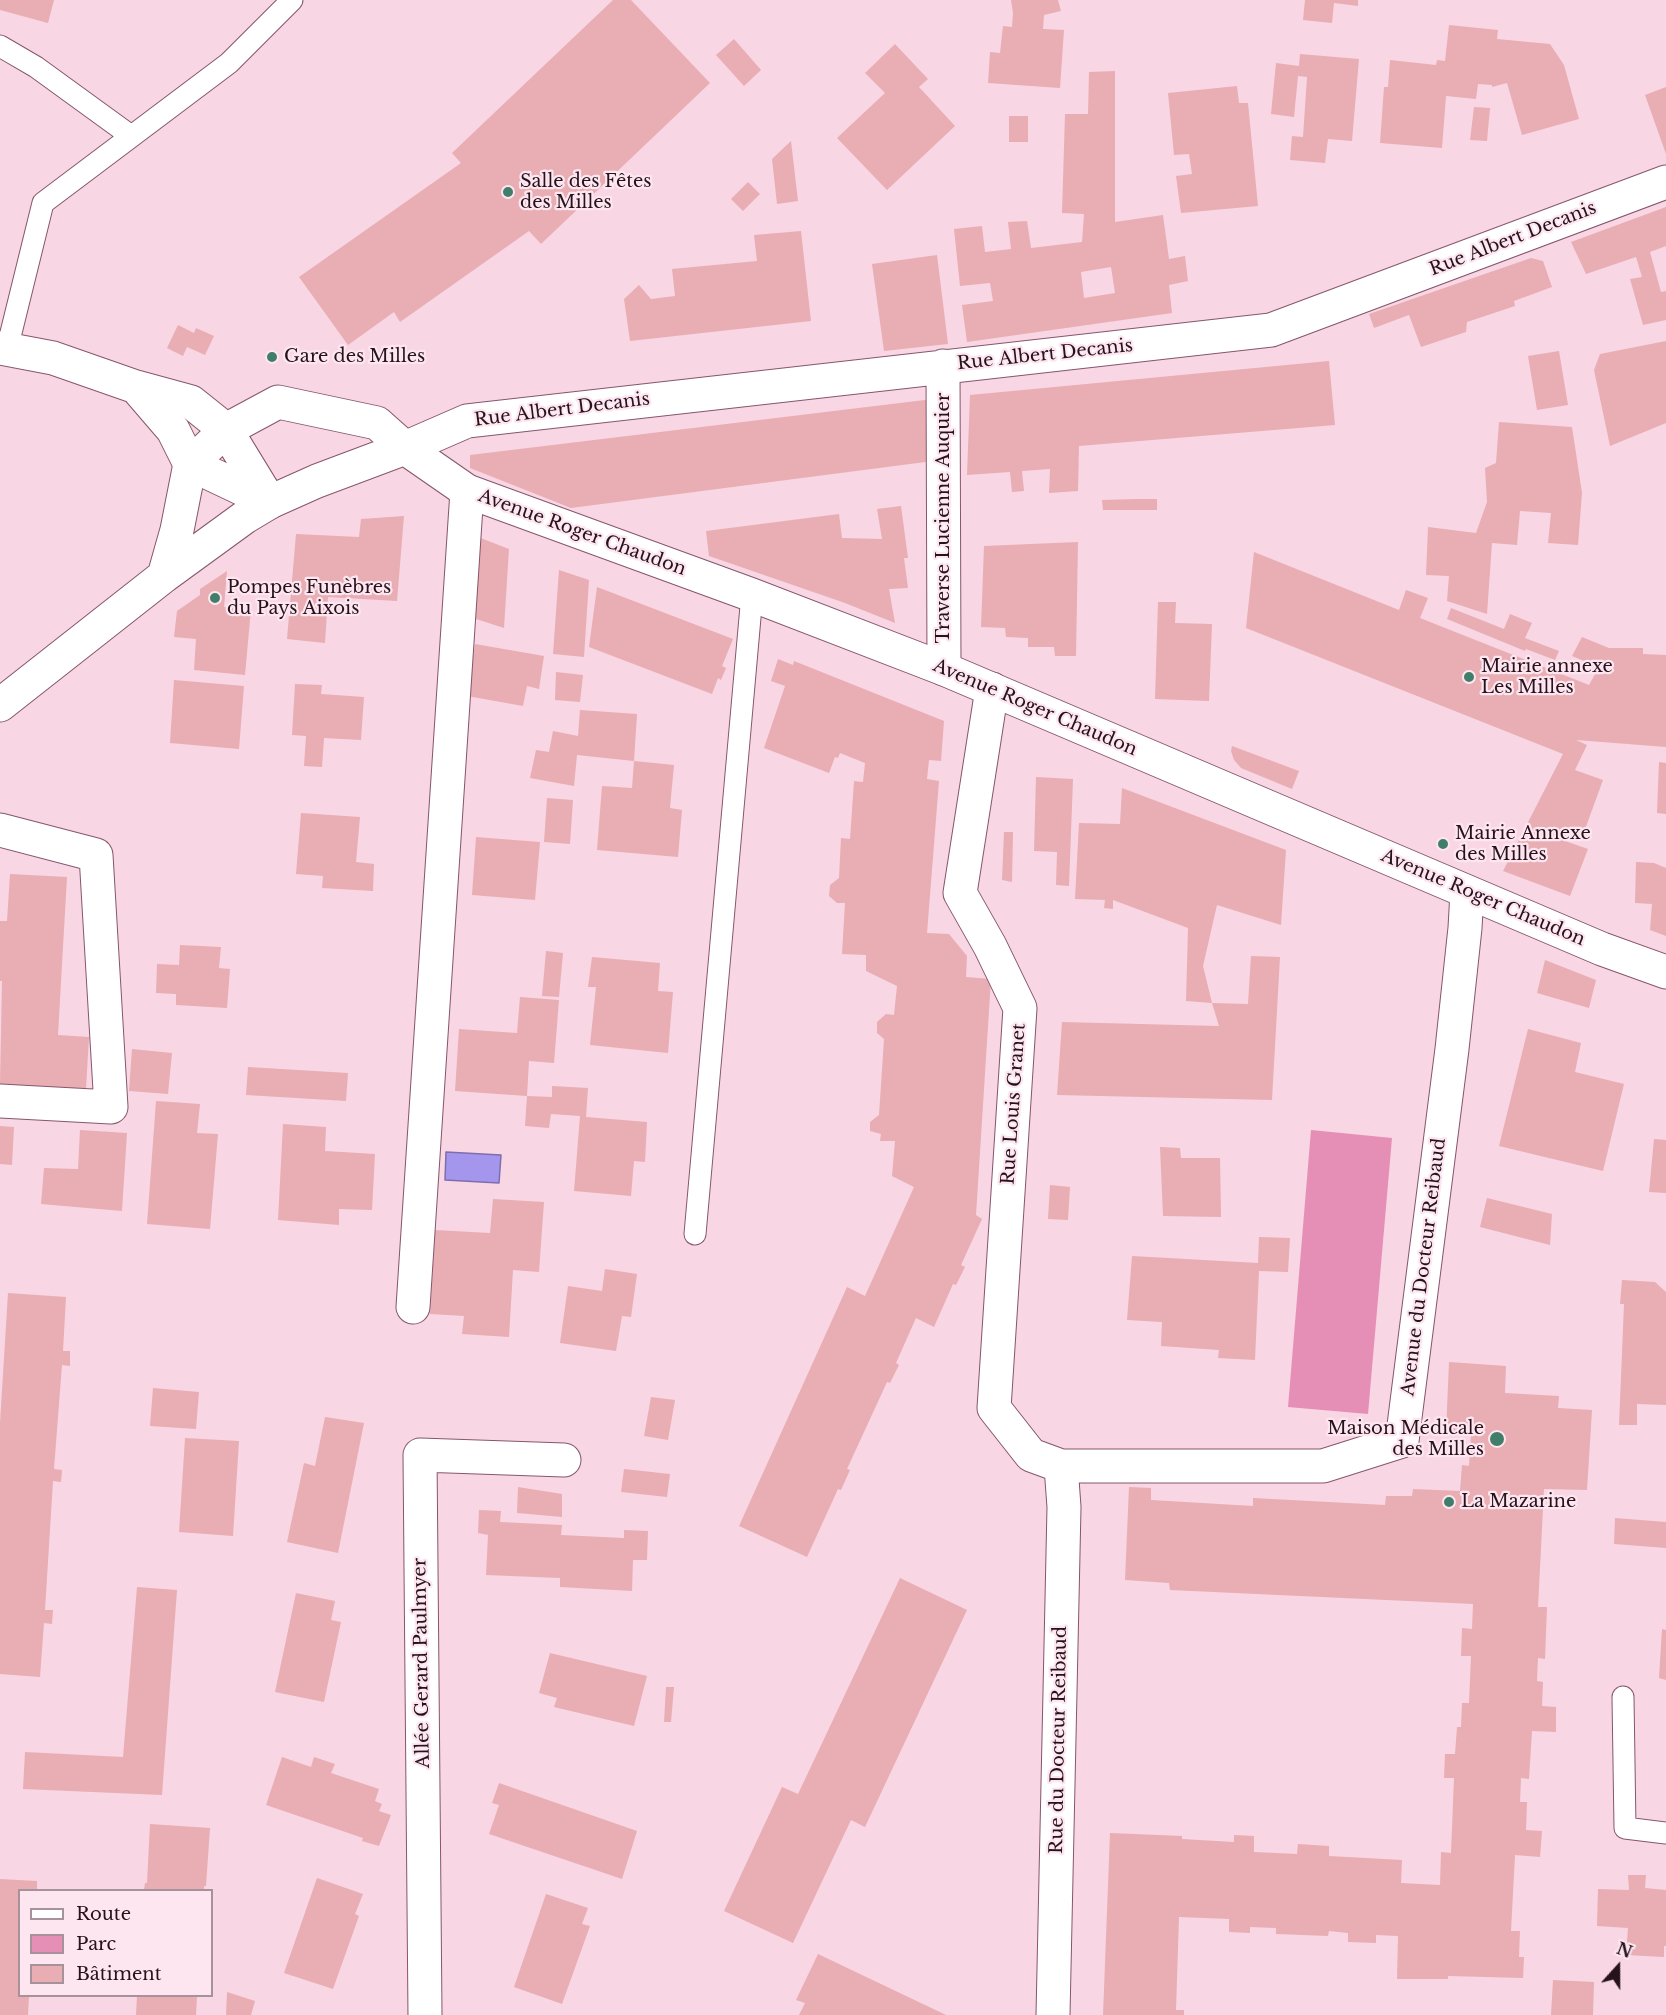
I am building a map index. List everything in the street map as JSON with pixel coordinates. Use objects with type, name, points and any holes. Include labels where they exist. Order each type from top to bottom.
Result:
[{"type":"street","name":"Rue Albert Decanis","points":[[0,705],[164,576],[245,516],[270,502],[467,421],[1271,330],[1666,182]]},
{"type":"street","points":[[3,349],[53,358],[136,387],[192,402],[226,430],[270,502]]},
{"type":"street","name":"Traverse Lucienne Auquier","points":[[943,366],[944,669]]},
{"type":"street","points":[[136,387],[172,430],[190,464],[270,502]]},
{"type":"street","name":"Avenue Roger Chaudon","points":[[190,464],[226,430],[278,402],[377,423],[405,448],[466,491],[944,669],[1602,949],[1666,972]]},
{"type":"street","points":[[164,576],[177,530],[190,464]]},
{"type":"street","points":[[414,1307],[466,491]]},
{"type":"street","name":"Rue Louis Granet","points":[[992,689],[960,894],[990,946],[1020,1008],[994,1408],[1031,1455],[1061,1466]]},
{"type":"street","points":[[0,830],[96,855],[111,1107],[0,1101]]},
{"type":"street","name":"Avenue du Docteur Reibaud","points":[[1061,1466],[1323,1466],[1402,1441],[1453,1038],[1467,892]]},
{"type":"street","name":"Allée Gerard Paulmyer","points":[[425,2015],[420,1455],[564,1460]]},
{"type":"street","name":"Rue du Docteur Reibaud","points":[[1053,2015],[1064,1507],[1061,1466]]},
{"type":"lane","points":[[3,349],[43,203],[229,63],[292,0]]},
{"type":"lane","points":[[0,46],[36,67],[131,136]]},
{"type":"lane","points":[[695,1234],[752,596]]},
{"type":"lane","points":[[1623,1696],[1625,1828],[1666,1833]]},
{"type":"green space","points":[[1311,1130],[1392,1138],[1368,1414],[1288,1407]]},
{"type":"shaded area","points":[[446,1152],[501,1155],[499,1183],[445,1180]]},
{"type":"building","points":[[0,0],[54,0],[48,23],[0,10]]},
{"type":"building","name":"Salle des Fêtes des Milles","points":[[613,0],[631,0],[710,83],[541,244],[529,231],[400,322],[394,312],[348,345],[299,277],[461,163],[452,153]]},
{"type":"building","points":[[1011,0],[1058,0],[1061,11],[1044,15],[1043,29],[1064,30],[1060,88],[988,83],[990,52],[1000,53],[1003,26],[1012,27]]},
{"type":"building","points":[[1305,0],[1358,0],[1358,6],[1334,3],[1332,23],[1303,20]]},
{"type":"building","points":[[1449,25],[1498,30],[1497,39],[1550,44],[1564,65],[1579,119],[1522,135],[1507,83],[1492,87],[1492,85],[1478,84],[1476,99],[1446,96],[1442,148],[1380,143],[1384,87],[1388,87],[1390,60],[1436,65],[1437,60],[1445,61]]},
{"type":"building","points":[[734,39],[761,70],[744,86],[716,55]]},
{"type":"building","points":[[895,44],[928,79],[919,87],[955,126],[887,190],[837,138],[885,93],[865,73]]},
{"type":"building","points":[[1300,54],[1359,59],[1352,141],[1328,139],[1325,163],[1290,160],[1292,136],[1303,137],[1307,77],[1298,76],[1294,117],[1271,114],[1276,63],[1299,66]]},
{"type":"building","points":[[1115,71],[1115,222],[1163,215],[1169,259],[1185,256],[1188,281],[1169,285],[1172,313],[967,342],[962,305],[993,301],[990,283],[960,286],[954,229],[982,226],[985,252],[1011,249],[1008,222],[1027,221],[1031,248],[1082,242],[1084,214],[1062,213],[1065,114],[1088,114],[1089,72]],"holes":[[[1111,267],[1115,293],[1084,298],[1081,272]]]},
{"type":"building","points":[[1237,86],[1239,103],[1248,103],[1258,206],[1181,213],[1176,176],[1192,174],[1189,154],[1174,155],[1168,93]]},
{"type":"building","points":[[1666,87],[1666,154],[1645,95]]},
{"type":"building","points":[[1474,107],[1490,108],[1487,141],[1470,140]]},
{"type":"building","points":[[1009,116],[1028,116],[1028,142],[1009,142]]},
{"type":"building","points":[[791,141],[798,201],[777,204],[772,159]]},
{"type":"building","points":[[748,182],[760,194],[743,211],[731,199]]},
{"type":"building","points":[[1666,207],[1666,246],[1650,252],[1661,292],[1666,291],[1666,320],[1643,325],[1630,279],[1642,277],[1636,257],[1586,274],[1571,242]]},
{"type":"building","points":[[801,231],[811,321],[630,341],[624,299],[639,285],[651,299],[675,296],[672,269],[757,261],[754,235]]},
{"type":"building","points":[[937,255],[948,344],[884,351],[872,264]]},
{"type":"building","points":[[1531,258],[1543,261],[1552,287],[1514,301],[1515,306],[1467,322],[1466,332],[1421,347],[1409,315],[1374,328],[1369,314]]},
{"type":"building","points":[[178,325],[194,333],[196,328],[214,336],[205,355],[187,347],[183,356],[167,348]]},
{"type":"building","points":[[1666,341],[1666,423],[1610,446],[1594,370],[1600,354]]},
{"type":"building","points":[[1559,351],[1568,405],[1537,410],[1528,356]]},
{"type":"building","points":[[1329,361],[1335,425],[1079,446],[1078,491],[1049,493],[1050,469],[1022,471],[1024,491],[1012,492],[1010,472],[967,475],[970,395]]},
{"type":"building","points":[[933,399],[933,461],[571,508],[470,468],[470,455]]},
{"type":"building","points":[[1499,422],[1572,427],[1582,493],[1578,545],[1548,543],[1551,513],[1520,511],[1517,545],[1492,543],[1487,614],[1447,601],[1449,576],[1426,575],[1428,527],[1476,533],[1487,502],[1485,468],[1496,463]]},
{"type":"building","points":[[1157,499],[1157,510],[1103,510],[1102,500]]},
{"type":"building","points":[[901,506],[908,558],[904,558],[908,588],[889,589],[895,623],[845,603],[709,556],[706,531],[839,514],[842,538],[882,539],[877,509]]},
{"type":"building","points":[[404,516],[397,601],[328,597],[325,643],[287,639],[296,534],[359,537],[361,519]]},
{"type":"building","points":[[478,537],[509,549],[504,628],[473,618]]},
{"type":"building","points":[[1078,542],[1076,656],[1055,656],[1054,647],[1028,647],[1028,638],[1006,637],[1005,628],[981,627],[984,546]]},
{"type":"building","points":[[1254,552],[1399,610],[1406,590],[1428,598],[1420,618],[1589,685],[1599,667],[1572,656],[1582,637],[1609,648],[1643,648],[1643,654],[1666,655],[1666,747],[1576,740],[1587,745],[1575,770],[1603,780],[1584,832],[1571,827],[1565,841],[1588,849],[1570,896],[1503,871],[1563,754],[1246,628]]},
{"type":"building","points":[[559,570],[589,580],[584,657],[553,654]]},
{"type":"building","points":[[227,571],[224,607],[251,609],[245,675],[194,670],[196,639],[174,637],[177,611],[200,595],[200,589]]},
{"type":"building","points":[[597,587],[733,639],[722,666],[726,668],[721,680],[718,678],[712,694],[589,647]]},
{"type":"building","points":[[1158,602],[1176,602],[1175,623],[1212,624],[1209,701],[1155,699]]},
{"type":"building","points":[[1451,608],[1504,629],[1510,614],[1532,623],[1525,638],[1559,651],[1555,660],[1526,649],[1525,651],[1447,619]]},
{"type":"building","points":[[475,644],[544,656],[539,689],[527,686],[523,706],[467,696]]},
{"type":"building","points":[[778,659],[793,665],[794,661],[944,721],[941,761],[929,760],[927,779],[939,781],[927,933],[949,934],[967,956],[966,977],[991,979],[976,1215],[982,1219],[961,1265],[965,1267],[956,1285],[953,1284],[934,1327],[916,1318],[896,1363],[899,1365],[890,1383],[887,1382],[847,1469],[850,1470],[841,1490],[838,1489],[807,1557],[739,1526],[847,1287],[865,1296],[914,1187],[892,1176],[895,1141],[880,1141],[881,1134],[870,1131],[870,1122],[879,1115],[884,1039],[877,1033],[877,1022],[886,1014],[894,1015],[897,986],[866,971],[866,955],[842,954],[845,903],[837,903],[829,896],[830,885],[839,878],[841,838],[850,839],[854,781],[863,782],[865,763],[840,753],[838,758],[835,757],[829,773],[764,748],[785,686],[771,681]]},
{"type":"building","points":[[556,672],[583,675],[580,702],[555,700]]},
{"type":"building","points":[[174,680],[244,686],[239,749],[170,743]]},
{"type":"building","points":[[295,684],[322,685],[321,694],[364,697],[361,740],[324,738],[322,767],[304,766],[306,736],[292,735]]},
{"type":"building","points":[[580,710],[637,714],[634,761],[577,755],[574,786],[530,778],[536,750],[549,752],[553,731],[578,736]]},
{"type":"building","points":[[1232,746],[1299,771],[1292,789],[1241,768],[1234,760]]},
{"type":"building","points":[[634,761],[674,765],[670,808],[682,810],[678,857],[597,850],[602,786],[632,788]]},
{"type":"building","points":[[1659,762],[1666,763],[1666,814],[1657,813]]},
{"type":"building","points":[[1036,777],[1073,779],[1069,886],[1056,885],[1057,852],[1034,851]]},
{"type":"building","points":[[1122,788],[1286,850],[1281,925],[1217,905],[1203,966],[1212,1003],[1186,1001],[1188,928],[1113,900],[1113,909],[1104,908],[1105,900],[1075,899],[1079,823],[1120,824]]},
{"type":"building","points":[[547,798],[573,800],[570,844],[544,842]]},
{"type":"building","points":[[301,813],[360,817],[356,862],[374,864],[373,891],[322,888],[323,876],[296,874]]},
{"type":"building","points":[[1004,832],[1013,832],[1012,882],[1002,880]]},
{"type":"building","points":[[476,837],[540,842],[535,900],[472,895]]},
{"type":"building","points":[[1636,862],[1654,863],[1666,868],[1666,936],[1650,930],[1652,904],[1635,903]]},
{"type":"building","points":[[10,874],[67,877],[58,1035],[89,1037],[86,1089],[0,1084],[2,981],[0,981],[0,921],[7,921]]},
{"type":"building","points":[[180,945],[221,947],[219,968],[230,969],[227,1008],[176,1005],[176,994],[156,993],[157,964],[179,965]]},
{"type":"building","points":[[546,951],[563,953],[559,997],[542,996]]},
{"type":"building","points":[[1251,956],[1280,957],[1272,1100],[1057,1095],[1062,1022],[1219,1026],[1212,1003],[1248,1004]]},
{"type":"building","points":[[592,957],[660,963],[658,991],[673,992],[668,1053],[590,1045],[596,987],[588,987]]},
{"type":"building","points":[[1545,960],[1596,980],[1589,1008],[1537,993]]},
{"type":"building","points":[[520,997],[559,1000],[554,1063],[529,1061],[527,1096],[455,1091],[459,1029],[517,1033]]},
{"type":"building","points":[[1528,1029],[1581,1043],[1575,1072],[1624,1084],[1603,1171],[1499,1146]]},
{"type":"building","points":[[132,1049],[172,1053],[168,1094],[129,1091]]},
{"type":"building","points":[[248,1067],[348,1073],[346,1101],[246,1095]]},
{"type":"building","points":[[552,1086],[588,1088],[586,1117],[647,1122],[645,1162],[634,1161],[631,1196],[574,1191],[580,1116],[551,1114],[549,1128],[525,1126],[527,1096],[552,1097]]},
{"type":"building","points":[[156,1101],[200,1104],[197,1133],[218,1134],[210,1229],[147,1224]]},
{"type":"building","points":[[283,1124],[326,1127],[325,1151],[375,1154],[372,1210],[339,1209],[339,1225],[278,1220]]},
{"type":"building","points":[[0,1126],[14,1127],[12,1165],[0,1164]]},
{"type":"building","points":[[80,1130],[127,1133],[122,1211],[41,1204],[44,1168],[78,1169]]},
{"type":"building","points":[[1654,1139],[1666,1140],[1666,1193],[1649,1192]]},
{"type":"building","points":[[1160,1147],[1180,1148],[1181,1158],[1220,1158],[1221,1217],[1163,1216]]},
{"type":"building","points":[[1050,1185],[1070,1187],[1068,1220],[1048,1219]]},
{"type":"building","points":[[1487,1198],[1552,1214],[1550,1245],[1480,1227]]},
{"type":"building","points":[[493,1199],[544,1202],[539,1272],[513,1270],[509,1337],[462,1334],[464,1316],[430,1314],[435,1230],[490,1233]]},
{"type":"building","points":[[1259,1237],[1290,1238],[1288,1272],[1259,1271],[1255,1360],[1218,1358],[1219,1350],[1161,1346],[1162,1322],[1127,1320],[1132,1256],[1258,1263]]},
{"type":"building","points":[[605,1269],[637,1274],[631,1317],[622,1316],[616,1351],[560,1343],[568,1286],[602,1291]]},
{"type":"building","points":[[1622,1280],[1655,1282],[1666,1292],[1666,1405],[1637,1404],[1637,1425],[1619,1425],[1624,1304],[1620,1304]]},
{"type":"building","points":[[8,1293],[66,1297],[63,1351],[70,1351],[70,1366],[62,1365],[54,1469],[62,1470],[61,1482],[53,1481],[45,1610],[53,1610],[52,1624],[44,1623],[40,1677],[0,1674],[0,1423]]},
{"type":"building","points":[[1449,1362],[1506,1366],[1505,1393],[1559,1396],[1558,1408],[1592,1410],[1587,1490],[1544,1489],[1538,1607],[1547,1607],[1545,1659],[1538,1658],[1537,1681],[1543,1682],[1542,1706],[1556,1707],[1556,1732],[1532,1731],[1529,1779],[1521,1778],[1520,1802],[1527,1802],[1526,1830],[1542,1831],[1540,1857],[1515,1855],[1511,1931],[1520,1931],[1519,1957],[1524,1957],[1523,1978],[1448,1976],[1448,1979],[1397,1979],[1398,1936],[1376,1935],[1376,1943],[1348,1942],[1348,1933],[1329,1931],[1328,1936],[1276,1934],[1276,1928],[1250,1927],[1250,1933],[1229,1932],[1229,1919],[1179,1917],[1176,2010],[1184,2010],[1184,2015],[1103,2015],[1110,1833],[1182,1836],[1182,1839],[1234,1842],[1234,1835],[1254,1836],[1254,1852],[1297,1854],[1298,1844],[1329,1846],[1329,1856],[1402,1860],[1401,1883],[1440,1885],[1441,1852],[1451,1853],[1454,1778],[1444,1778],[1445,1754],[1455,1754],[1457,1727],[1461,1727],[1462,1703],[1469,1703],[1471,1656],[1461,1656],[1462,1628],[1472,1629],[1473,1604],[1170,1590],[1169,1583],[1125,1580],[1129,1487],[1151,1488],[1151,1500],[1253,1506],[1253,1498],[1385,1505],[1386,1496],[1412,1496],[1413,1489],[1460,1491],[1462,1465],[1469,1466],[1471,1434],[1446,1433]]},
{"type":"building","points":[[153,1388],[199,1392],[196,1429],[150,1426]]},
{"type":"building","points":[[651,1397],[675,1400],[668,1440],[644,1436]]},
{"type":"building","points":[[325,1417],[364,1423],[338,1553],[287,1542],[304,1463],[315,1466]]},
{"type":"building","points":[[185,1438],[239,1441],[233,1536],[179,1532]]},
{"type":"building","points":[[624,1469],[670,1474],[667,1497],[621,1492]]},
{"type":"building","points":[[518,1487],[562,1494],[562,1517],[517,1513]]},
{"type":"building","points":[[479,1510],[501,1511],[500,1522],[562,1525],[561,1535],[624,1538],[624,1530],[648,1531],[647,1560],[633,1560],[632,1591],[560,1587],[560,1578],[486,1575],[488,1535],[478,1533]]},
{"type":"building","points":[[1615,1518],[1666,1522],[1666,1548],[1614,1544]]},
{"type":"building","points":[[900,1578],[967,1610],[865,1827],[851,1820],[793,1943],[724,1911],[782,1787],[798,1794]]},
{"type":"building","points":[[137,1587],[177,1590],[162,1795],[23,1789],[25,1752],[123,1757]]},
{"type":"building","points":[[296,1593],[335,1601],[331,1620],[341,1622],[324,1702],[275,1692]]},
{"type":"building","points":[[1662,1629],[1666,1630],[1666,1680],[1659,1678]]},
{"type":"building","points":[[550,1653],[647,1676],[634,1726],[554,1707],[557,1698],[539,1693]]},
{"type":"building","points":[[666,1687],[674,1687],[671,1722],[664,1722]]},
{"type":"building","points":[[282,1757],[311,1767],[314,1757],[335,1764],[331,1773],[379,1789],[375,1801],[382,1804],[379,1811],[391,1815],[379,1846],[362,1841],[363,1838],[266,1805]]},
{"type":"building","points":[[499,1783],[637,1831],[622,1879],[489,1834],[499,1805],[492,1803]]},
{"type":"building","points":[[150,1824],[210,1828],[204,1889],[144,1889],[145,1883],[147,1883]]},
{"type":"building","points":[[1628,1875],[1646,1875],[1645,1888],[1666,1890],[1664,1957],[1626,1955],[1628,1928],[1597,1926],[1598,1889],[1629,1890]]},
{"type":"building","points":[[317,1878],[363,1894],[355,1914],[359,1916],[333,1989],[284,1973]]},
{"type":"building","points":[[0,1879],[37,1881],[37,1889],[18,1889],[18,1997],[29,1997],[28,2015],[0,2015]]},
{"type":"building","points":[[546,1894],[588,1908],[582,1924],[590,1926],[562,2004],[514,1987]]},
{"type":"building","points":[[818,1954],[946,2015],[799,2015],[805,2003],[796,2000]]},
{"type":"building","points":[[1553,1980],[1594,1982],[1593,2015],[1551,2015]]},
{"type":"building","points":[[227,1992],[255,2001],[251,2015],[226,2015]]},
{"type":"building","points":[[137,1997],[197,1997],[196,2015],[136,2015]]},
{"type":"place","name":"Salle des Fêtes des Milles","points":[[508,192]]},
{"type":"place","name":"Gare des Milles","points":[[272,357]]},
{"type":"place","name":"Pompes Funèbres du Pays Aixois","points":[[215,598]]},
{"type":"place","name":"Mairie annexe Les Milles","points":[[1469,677]]},
{"type":"place","name":"Mairie Annexe des Milles","points":[[1443,844]]},
{"type":"place","name":"Maison Médicale des Milles","points":[[1497,1439]]},
{"type":"place","name":"La Mazarine","points":[[1449,1502]]}]
